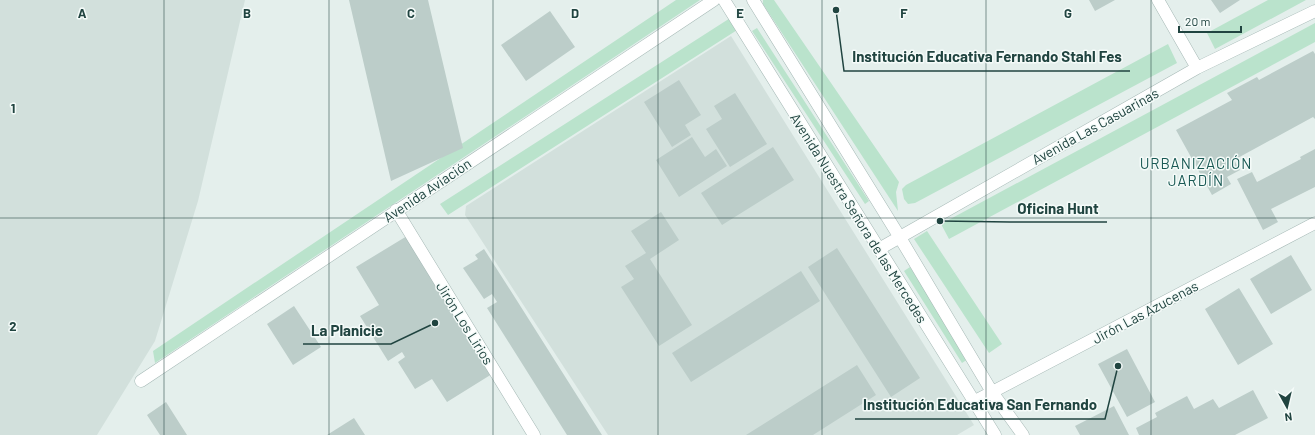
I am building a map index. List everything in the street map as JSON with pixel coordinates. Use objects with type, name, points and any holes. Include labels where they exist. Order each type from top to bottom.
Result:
[{"type":"street","name":"Avenida Aviación","points":[[141,381],[396,210],[714,0]]},
{"type":"street","name":"Avenida Nuestra Señora de las Mercedes","points":[[724,0],[995,435]]},
{"type":"street","name":"Avenida Nuestra Señora de las Mercedes","points":[[753,0],[899,236],[992,392],[1022,435]]},
{"type":"street","points":[[1158,0],[1197,68]]},
{"type":"street","name":"Avenida Las Casuarinas","points":[[879,249],[899,236],[1197,68],[1315,11]]},
{"type":"street","name":"Jirón Los Lirios","points":[[396,210],[534,435]]},
{"type":"street","name":"Jirón Las Azucenas","points":[[975,402],[1315,223]]},
{"type":"shaded area","points":[[0,0],[245,0],[198,201],[155,341],[97,435],[0,435]]},
{"type":"shaded area","points":[[731,36],[974,425],[957,435],[608,435],[465,215],[466,206]]},
{"type":"green space","points":[[676,0],[700,0],[155,363],[153,351]]},
{"type":"green space","points":[[763,0],[774,0],[899,182],[896,192],[898,211],[763,4]]},
{"type":"green space","points":[[1268,0],[1306,0],[1215,49],[1207,33]]},
{"type":"green space","points":[[738,13],[745,25],[448,215],[440,204]]},
{"type":"green space","points":[[1315,23],[1315,42],[949,239],[941,224]]},
{"type":"green space","points":[[757,28],[869,201],[865,204],[752,31]]},
{"type":"green space","points":[[1168,44],[1177,63],[915,203],[908,204],[904,199],[902,189],[906,185]]},
{"type":"green space","points":[[927,231],[1002,344],[989,353],[914,239]]},
{"type":"green space","points":[[910,267],[968,359],[962,363],[904,271]]},
{"type":"building","points":[[349,0],[428,0],[463,148],[391,181]]},
{"type":"building","points":[[1089,0],[1115,0],[1095,11]]},
{"type":"building","points":[[1211,0],[1240,0],[1220,13]]},
{"type":"building","points":[[550,11],[575,47],[526,81],[501,45]]},
{"type":"building","points":[[1313,51],[1315,54],[1315,119],[1313,117],[1234,160],[1240,170],[1227,177],[1231,184],[1212,195],[1176,130],[1232,100],[1227,93],[1257,77],[1259,80]]},
{"type":"building","points":[[679,80],[701,115],[685,125],[691,135],[672,147],[644,102]]},
{"type":"building","points":[[735,93],[767,144],[730,167],[706,129],[722,119],[714,106]]},
{"type":"building","points":[[692,137],[705,157],[716,149],[727,166],[679,197],[656,160]]},
{"type":"building","points":[[773,147],[794,180],[722,225],[701,193]]},
{"type":"building","points":[[1315,149],[1315,187],[1271,209],[1278,222],[1263,230],[1237,179],[1252,172],[1257,182],[1301,159],[1300,157]]},
{"type":"building","points":[[661,212],[679,240],[650,259],[692,325],[659,346],[621,287],[634,279],[625,266],[646,253],[631,231]]},
{"type":"building","points":[[407,236],[492,374],[447,402],[432,379],[415,389],[398,362],[405,357],[402,352],[388,361],[360,316],[379,305],[356,267]]},
{"type":"building","points":[[837,248],[920,378],[891,397],[808,267]]},
{"type":"building","points":[[484,249],[602,435],[567,435],[487,308],[497,302],[492,294],[484,299],[463,268],[478,259],[475,255]]},
{"type":"building","points":[[1291,255],[1312,290],[1271,314],[1250,279]]},
{"type":"building","points":[[801,271],[820,301],[691,382],[672,353]]},
{"type":"building","points":[[1239,288],[1273,344],[1238,365],[1205,309]]},
{"type":"building","points":[[294,306],[321,347],[293,365],[267,324]]},
{"type":"building","points":[[1127,349],[1155,402],[1127,417],[1098,364]]},
{"type":"building","points":[[857,365],[876,395],[813,435],[746,435]]},
{"type":"building","points":[[1253,390],[1268,418],[1235,435],[1139,435],[1136,428],[1157,417],[1155,413],[1187,396],[1194,409],[1213,399],[1219,408]]},
{"type":"building","points":[[166,402],[187,435],[160,435],[147,415]]},
{"type":"building","points":[[1114,406],[1129,435],[1080,435],[1075,426]]},
{"type":"building","points":[[354,418],[365,435],[327,435]]},
{"type":"place","name":"Institución Educativa Fernando Stahl Fes","points":[[836,10]]},
{"type":"place","name":"Oficina Hunt","points":[[940,221]]},
{"type":"place","name":"La Planicie","points":[[435,323]]},
{"type":"place","name":"Institución Educativa San Fernando","points":[[1118,366]]},
{"type":"district","name":"URBANIZACIÓN JARDÍN","points":[[1196,172]]}]
